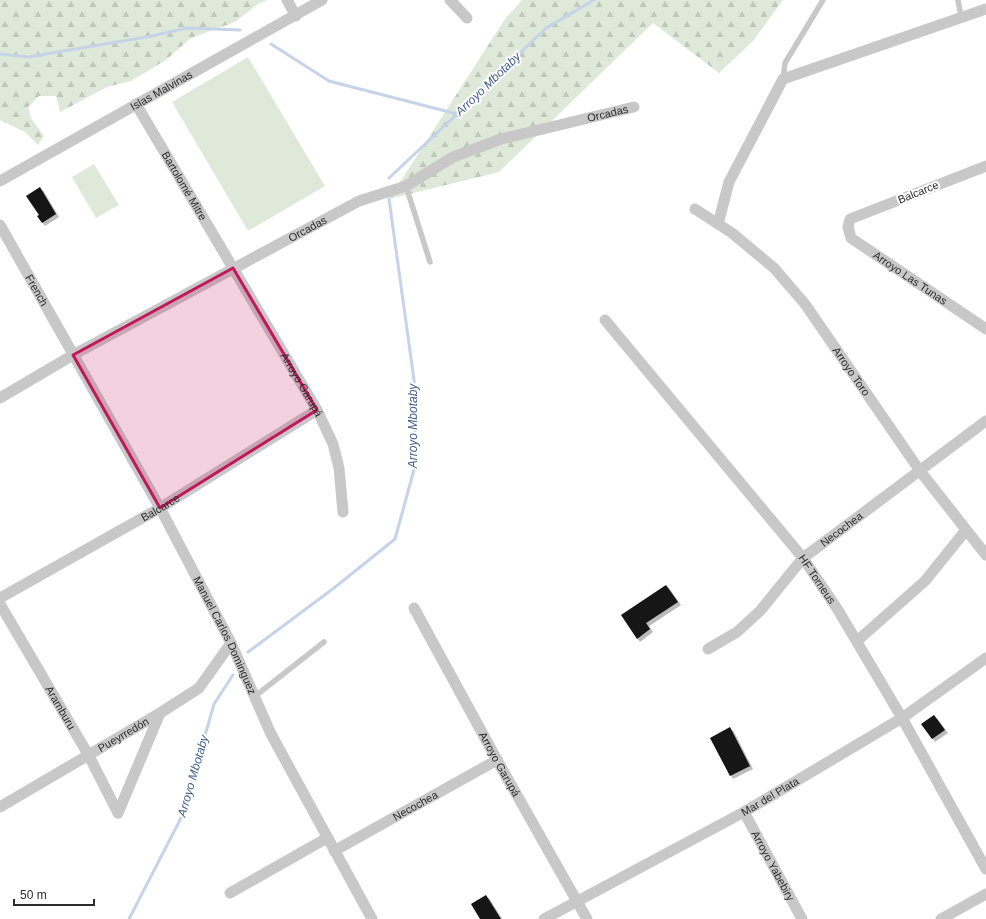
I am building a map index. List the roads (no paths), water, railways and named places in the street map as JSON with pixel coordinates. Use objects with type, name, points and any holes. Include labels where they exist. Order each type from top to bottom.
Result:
[{"type":"street","points":[[287,0],[296,16]]},
{"type":"street","name":"Islas Malvinas","points":[[0,181],[296,16],[322,0]]},
{"type":"street","points":[[450,0],[468,18]]},
{"type":"street","points":[[718,224],[729,182],[783,79],[986,9]]},
{"type":"street","name":"Bartolomé Mitre","points":[[136,104],[233,268]]},
{"type":"street","name":"Orcadas","points":[[0,398],[73,355],[233,268],[359,201],[406,186],[453,157],[502,139],[634,107]]},
{"type":"street","name":"Balcarce","points":[[850,219],[986,166]]},
{"type":"street","name":"Arroyo Toro","points":[[696,209],[732,233],[774,268],[805,304],[920,471],[986,555]]},
{"type":"street","name":"Arroyo Las Tunas","points":[[850,219],[848,227],[851,238],[986,329]]},
{"type":"street","name":"French","points":[[0,225],[73,355]]},
{"type":"street","name":"Arroyo Garupá","points":[[233,268],[317,410],[333,444],[339,468],[343,512]]},
{"type":"street","name":"HF Torneus","points":[[605,320],[803,558],[857,641],[902,718],[986,869]]},
{"type":"street","name":"Manuel Carlos Dominguez","points":[[73,355],[160,508],[231,643],[271,734],[372,919]]},
{"type":"street","name":"Balcarce","points":[[0,598],[160,508],[317,410]]},
{"type":"street","name":"Necochea","points":[[708,648],[737,632],[760,611],[803,558],[986,421]]},
{"type":"street","points":[[857,641],[925,581],[966,530]]},
{"type":"street","name":"Aramburu","points":[[0,604],[88,756],[118,813],[160,713]]},
{"type":"street","name":"Arroyo Garupá","points":[[414,608],[497,760],[587,919]]},
{"type":"street","name":"Pueyrredón","points":[[0,807],[160,713],[199,688],[231,643]]},
{"type":"street","name":"Mar del Plata","points":[[544,919],[744,812],[902,718],[986,658]]},
{"type":"street","name":"Necochea","points":[[334,851],[497,760]]},
{"type":"street","name":"Arroyo Yabebiry","points":[[744,812],[802,919]]},
{"type":"street","points":[[230,893],[327,838]]},
{"type":"street","points":[[941,919],[986,894]]},
{"type":"lane","points":[[783,79],[785,63],[823,0]]},
{"type":"lane","points":[[958,0],[962,17]]},
{"type":"lane","points":[[406,186],[430,262]]},
{"type":"lane","points":[[254,697],[324,642]]},
{"type":"waterway","name":"Arroyo Mbotaby","points":[[389,178],[546,28],[594,0]]},
{"type":"waterway","points":[[0,54],[28,57],[152,36],[187,28],[240,30]]},
{"type":"waterway","points":[[271,44],[329,81],[457,114]]},
{"type":"waterway","name":"Arroyo Mbotaby","points":[[248,652],[334,588],[395,539],[415,466],[414,380],[389,199]]},
{"type":"waterway","name":"Arroyo Mbotaby","points":[[129,919],[182,816],[214,704],[233,675]]}]
